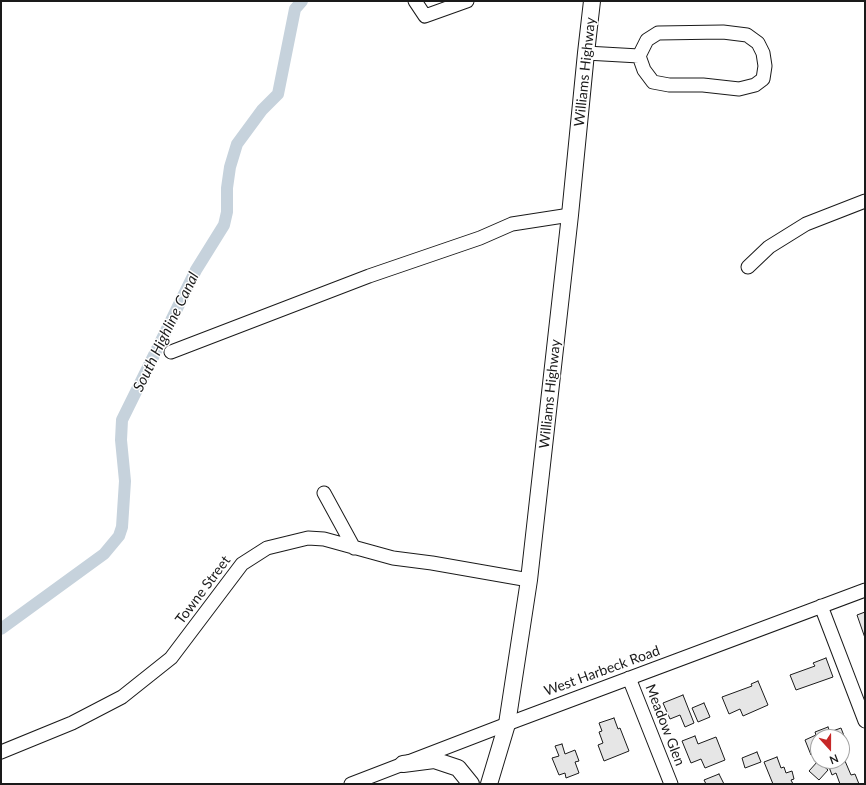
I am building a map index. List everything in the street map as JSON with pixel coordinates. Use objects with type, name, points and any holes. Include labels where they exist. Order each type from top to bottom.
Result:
[{"type":"main road","name":"Williams Highway","points":[[489,784],[508,724],[529,580],[570,215],[592,1]]},
{"type":"main road","points":[[403,764],[434,760],[458,768],[471,784]]},
{"type":"street","points":[[415,1],[426,16],[467,1]]},
{"type":"street","points":[[723,32],[747,35],[758,43],[763,53],[766,66],[763,79],[755,85],[739,89],[703,85],[669,84],[653,82],[644,70],[639,56],[647,40],[658,33],[723,32]]},
{"type":"street","points":[[586,53],[639,56]]},
{"type":"street","points":[[748,267],[769,247],[806,224],[864,203]]},
{"type":"street","points":[[171,352],[369,276],[480,238],[512,224],[570,215]]},
{"type":"street","points":[[324,493],[354,548]]},
{"type":"street","name":"Towne Street","points":[[1,752],[72,723],[122,697],[171,658],[242,564],[267,548],[308,538],[324,539],[393,558],[432,563],[529,580]]},
{"type":"street","name":"West Harbeck Road","points":[[351,784],[865,590]]},
{"type":"street","points":[[821,606],[865,722]]},
{"type":"street","name":"Meadow Glen","points":[[630,678],[671,784]]},
{"type":"building","points":[[865,612],[865,638],[857,615]]},
{"type":"building","points":[[826,658],[833,677],[796,690],[790,675],[815,666],[813,663]]},
{"type":"building","points":[[758,681],[768,705],[743,716],[740,709],[729,714],[722,697],[752,686],[751,684]]},
{"type":"building","points":[[683,695],[694,723],[685,727],[680,715],[670,719],[663,703]]},
{"type":"building","points":[[704,703],[710,717],[698,722],[692,708]]},
{"type":"building","points":[[614,718],[618,729],[620,728],[629,751],[604,761],[598,745],[603,743],[599,732],[602,731],[599,723]]},
{"type":"building","points":[[695,736],[698,744],[716,737],[725,760],[705,768],[701,759],[691,763],[682,741]]},
{"type":"building","points":[[810,738],[810,752],[805,740]]},
{"type":"building","points":[[562,744],[565,754],[575,750],[579,761],[575,762],[579,773],[566,778],[565,773],[559,775],[552,758],[559,756],[555,746]]},
{"type":"building","points":[[757,752],[761,762],[745,768],[742,758]]},
{"type":"building","points":[[777,757],[781,768],[784,767],[786,773],[792,771],[794,779],[791,780],[793,784],[773,784],[764,762]]},
{"type":"building","points":[[811,769],[828,770],[819,780],[809,771]]},
{"type":"building","points":[[830,769],[848,769],[851,775],[855,774],[859,784],[840,784],[836,773],[832,775]]},
{"type":"building","points":[[719,774],[724,784],[706,784],[704,780]]},
{"type":"waterway","name":"South Highline Canal","points":[[1,629],[104,554],[119,536],[122,527],[125,481],[121,440],[122,420],[196,270],[224,225],[227,212],[227,188],[230,167],[237,144],[262,110],[278,94],[295,9],[302,1]]}]
